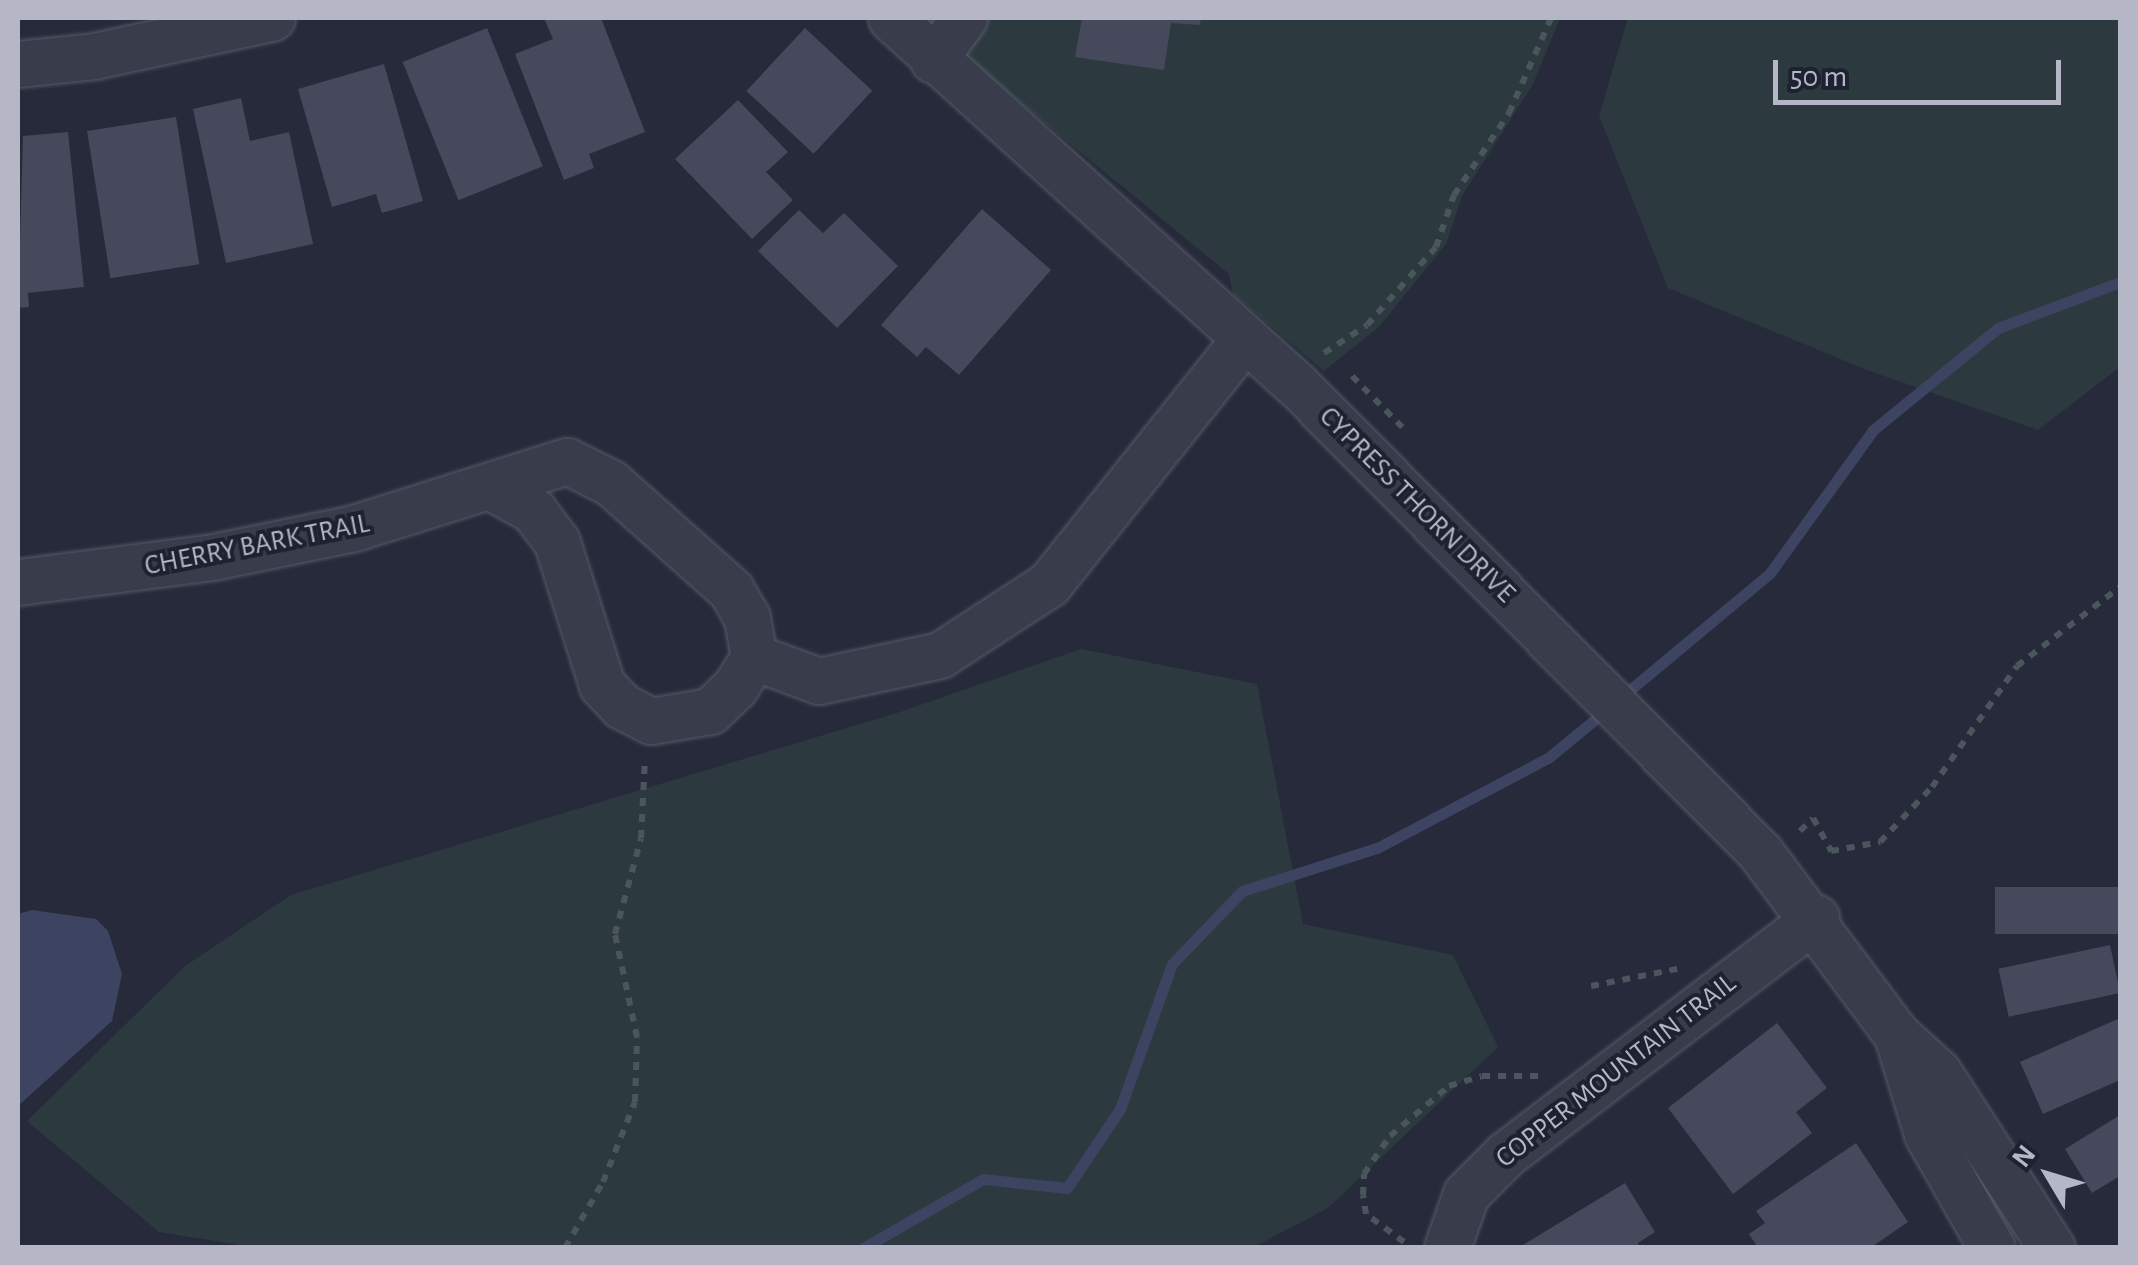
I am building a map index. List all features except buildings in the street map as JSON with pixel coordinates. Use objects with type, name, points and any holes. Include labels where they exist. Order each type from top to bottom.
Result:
[{"type":"street","points":[[18,64],[94,56],[272,18]]},
{"type":"street","name":"CYPRESS THORN DRIVE","points":[[891,18],[1298,386],[1780,842],[1816,918],[1897,1035],[1946,1084],[2052,1248]]},
{"type":"street","points":[[933,60],[964,18]]},
{"type":"street","points":[[493,488],[534,511],[557,542],[602,685],[622,706],[651,722],[710,711],[754,657],[819,681],[940,655],[1049,584],[1244,340]]},
{"type":"street","name":"CHERRY BARK TRAIL","points":[[18,582],[213,557],[354,528],[493,488],[566,461],[590,468],[731,590],[747,618],[754,657]]},
{"type":"street","name":"COPPER MOUNTAIN TRAIL","points":[[1425,1244],[1506,1154],[1816,918]]},
{"type":"street","name":"CYPRESS THORN DRIVE","points":[[1897,1035],[1927,1134],[1992,1248]]},
{"type":"path","points":[[1298,386],[1326,351],[1367,325],[1436,247],[1454,195],[1509,113],[1551,18]]},
{"type":"path","points":[[1780,842],[1813,818],[1831,851],[1880,842],[1932,787],[2017,666],[2120,587]]},
{"type":"path","points":[[565,1248],[603,1182],[635,1102],[637,1037],[615,934],[641,838],[646,752],[655,747]]},
{"type":"path","points":[[1592,986],[1693,966]]},
{"type":"path","points":[[1425,1244],[1366,1214],[1364,1174],[1390,1136],[1449,1086],[1482,1076],[1543,1077]]},
{"type":"shaded area","points":[[917,18],[1560,18],[1533,84],[1462,196],[1446,244],[1379,327],[1324,371],[1233,294],[1229,274]]},
{"type":"shaded area","points":[[1628,18],[2120,18],[2120,367],[2038,430],[1867,370],[1668,288],[1599,116]]},
{"type":"shaded area","points":[[1081,649],[1257,684],[1303,924],[1453,955],[1498,1047],[1328,1208],[1254,1247],[252,1247],[159,1232],[27,1121],[185,966],[291,895],[900,712]]},
{"type":"water","points":[[32,910],[96,919],[108,931],[122,974],[112,1021],[18,1106],[18,914]]},
{"type":"waterway","points":[[1619,699],[1770,573],[1873,430],[1998,328],[2120,282]]},
{"type":"waterway","points":[[863,1248],[983,1179],[1067,1188],[1120,1109],[1172,964],[1242,891],[1377,848],[1548,758],[1605,711]]}]
